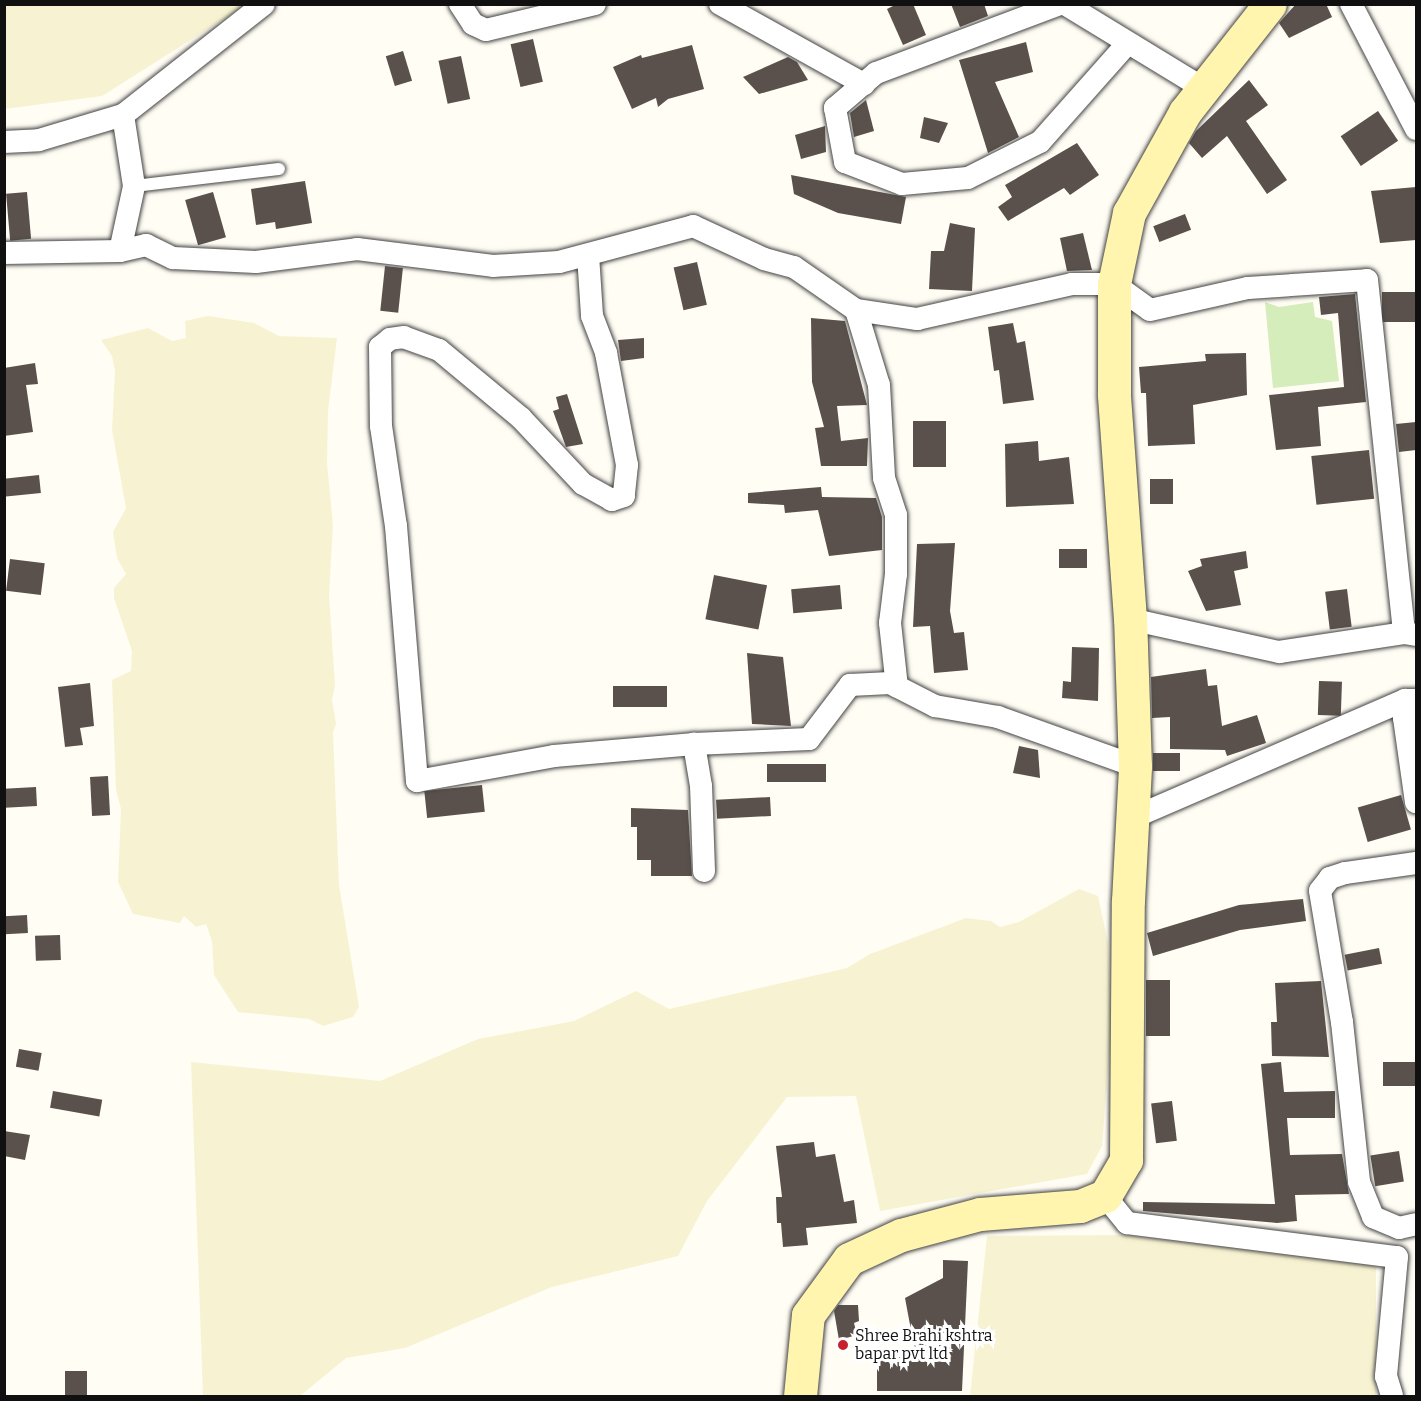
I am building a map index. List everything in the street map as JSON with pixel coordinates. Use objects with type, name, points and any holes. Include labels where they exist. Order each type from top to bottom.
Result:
[{"type":"street","points":[[4,142],[39,140],[123,115],[264,4]]},
{"type":"street","points":[[460,4],[473,24],[486,30],[595,4]]},
{"type":"street","points":[[720,4],[864,84]]},
{"type":"street","points":[[1060,4],[876,74],[835,108],[845,162],[902,184],[969,178],[1040,142],[1128,43]]},
{"type":"street","points":[[1065,4],[1206,90]]},
{"type":"street","points":[[800,1396],[808,1315],[849,1259],[901,1235],[980,1214],[1080,1206],[1105,1196],[1126,1160],[1130,819],[1135,766],[1131,619],[1114,394],[1114,284],[1129,213],[1185,112],[1206,90],[1270,4]]},
{"type":"street","points":[[1351,4],[1416,129]]},
{"type":"street","points":[[120,251],[134,186],[123,115]]},
{"type":"street","points":[[4,253],[120,251],[146,245],[173,258],[256,262],[357,249],[493,266],[559,262],[693,226],[764,259],[794,267],[856,310],[917,319],[1072,284],[1114,284],[1150,310],[1248,288],[1367,280],[1410,634],[1279,652],[1131,619]]},
{"type":"street","points":[[588,255],[592,316],[606,353],[627,465],[624,496],[612,500],[583,484],[521,418],[439,350],[404,338],[390,339],[380,347],[381,426],[396,526],[417,781],[554,756],[694,744],[809,739],[850,685],[890,683],[935,706],[998,717],[1135,766]]},
{"type":"street","points":[[856,310],[879,385],[884,478],[896,515],[896,574],[890,623],[897,687]]},
{"type":"street","points":[[1130,819],[1411,700]]},
{"type":"street","points":[[1411,700],[1404,718],[1416,802]]},
{"type":"street","points":[[694,744],[701,786],[704,871]]},
{"type":"street","points":[[1416,863],[1345,873],[1330,878],[1320,891],[1342,1022],[1359,1182],[1373,1217],[1400,1228],[1416,1224]]},
{"type":"street","points":[[1105,1196],[1127,1223],[1397,1257],[1386,1376],[1392,1396]]},
{"type":"lane","points":[[134,186],[279,169]]},
{"type":"shaded area","points":[[4,5],[246,5],[102,96],[5,109]]},
{"type":"shaded area","points":[[208,316],[254,323],[279,336],[337,338],[328,411],[327,463],[333,525],[329,594],[335,686],[332,699],[336,724],[333,733],[339,885],[359,1007],[353,1017],[323,1026],[309,1019],[238,1012],[214,975],[212,941],[206,924],[196,927],[184,916],[180,923],[133,914],[118,882],[121,809],[116,790],[112,680],[131,671],[132,651],[114,598],[114,588],[126,574],[117,558],[113,532],[126,508],[112,430],[115,371],[112,356],[101,340],[148,328],[172,341],[186,338],[185,321]]},
{"type":"shaded area","points":[[1079,889],[1098,896],[1108,943],[1111,1031],[1102,1146],[1087,1174],[880,1211],[856,1096],[787,1097],[707,1201],[678,1256],[552,1287],[405,1348],[346,1358],[300,1396],[203,1396],[191,1062],[380,1081],[478,1039],[574,1021],[636,991],[669,1009],[847,968],[870,954],[966,918],[991,921],[1000,927],[1019,922]]},
{"type":"shaded area","points":[[1122,1235],[1376,1265],[1376,1396],[970,1396],[987,1236]]},
{"type":"green space","points":[[1265,302],[1279,307],[1313,302],[1315,317],[1332,321],[1339,381],[1273,388]]},
{"type":"building","points":[[897,4],[913,4],[926,35],[903,45],[887,9]]},
{"type":"building","points":[[951,4],[984,4],[988,16],[960,27]]},
{"type":"building","points":[[1296,4],[1326,4],[1332,17],[1289,38],[1279,23]]},
{"type":"building","points":[[533,39],[543,82],[520,87],[511,44]]},
{"type":"building","points":[[1026,42],[1033,72],[995,82],[1019,137],[988,153],[959,60]]},
{"type":"building","points":[[692,45],[704,89],[668,99],[658,107],[656,98],[632,109],[613,67],[641,55],[642,58]]},
{"type":"building","points":[[403,51],[412,81],[395,86],[386,56]]},
{"type":"building","points":[[461,56],[470,99],[448,104],[439,61]]},
{"type":"building","points":[[788,57],[797,62],[808,80],[759,94],[743,77]]},
{"type":"building","points":[[1249,80],[1268,105],[1246,121],[1287,180],[1267,194],[1227,136],[1202,158],[1189,143],[1196,131]]},
{"type":"building","points":[[866,100],[874,131],[854,137],[850,113]]},
{"type":"building","points":[[1378,111],[1398,141],[1361,166],[1341,136]]},
{"type":"building","points":[[924,117],[948,123],[939,143],[920,138]]},
{"type":"building","points":[[825,126],[826,152],[801,159],[795,135]]},
{"type":"building","points":[[1077,143],[1099,175],[1070,195],[1064,188],[1008,221],[998,207],[1012,197],[1005,185]]},
{"type":"building","points":[[791,175],[906,197],[901,224],[838,213],[794,194]]},
{"type":"building","points":[[305,181],[312,223],[276,229],[275,222],[256,225],[251,189]]},
{"type":"building","points":[[1416,187],[1416,240],[1380,243],[1371,191]]},
{"type":"building","points":[[27,192],[31,239],[10,241],[6,194]]},
{"type":"building","points":[[213,192],[226,237],[198,245],[185,200]]},
{"type":"building","points":[[1185,214],[1191,230],[1159,242],[1153,226]]},
{"type":"building","points":[[950,223],[975,228],[972,291],[929,289],[931,251],[944,251]]},
{"type":"building","points":[[1083,233],[1092,270],[1067,271],[1060,238]]},
{"type":"building","points":[[697,262],[707,305],[684,310],[674,267]]},
{"type":"building","points":[[385,266],[403,268],[398,313],[380,311]]},
{"type":"building","points":[[1382,292],[1416,292],[1416,322],[1382,322]]},
{"type":"building","points":[[1355,294],[1366,402],[1318,407],[1321,446],[1276,450],[1269,395],[1344,387],[1338,313],[1321,315],[1319,297]]},
{"type":"building","points":[[811,318],[845,321],[867,405],[837,406],[841,441],[868,438],[867,466],[821,466],[815,428],[824,427],[812,382]]},
{"type":"building","points":[[1013,323],[1017,343],[1025,341],[1034,400],[1003,404],[999,370],[994,371],[988,327]]},
{"type":"building","points":[[644,338],[644,358],[621,361],[618,340]]},
{"type":"building","points":[[1246,353],[1247,395],[1193,405],[1195,444],[1148,446],[1146,393],[1141,393],[1139,367],[1206,361],[1205,354]]},
{"type":"building","points":[[35,363],[38,384],[26,385],[33,432],[4,436],[4,368]]},
{"type":"building","points":[[567,394],[583,444],[566,447],[553,411],[559,409],[556,397]]},
{"type":"building","points":[[913,421],[946,421],[946,467],[913,467]]},
{"type":"building","points":[[1416,422],[1416,450],[1399,452],[1396,424]]},
{"type":"building","points":[[1038,441],[1039,461],[1069,457],[1074,504],[1006,507],[1005,444]]},
{"type":"building","points":[[1369,450],[1374,499],[1316,505],[1311,456]]},
{"type":"building","points":[[39,475],[41,493],[6,497],[4,479]]},
{"type":"building","points":[[1150,479],[1173,479],[1173,504],[1150,504]]},
{"type":"building","points":[[821,487],[822,497],[876,498],[882,517],[882,550],[829,556],[818,510],[785,513],[784,505],[748,503],[748,493]]},
{"type":"building","points":[[955,543],[950,611],[954,633],[964,632],[968,670],[934,673],[930,626],[913,627],[917,544]]},
{"type":"building","points":[[1059,549],[1087,549],[1087,568],[1059,568]]},
{"type":"building","points":[[1246,551],[1248,568],[1234,571],[1241,605],[1206,611],[1188,571],[1202,566],[1200,559]]},
{"type":"building","points":[[10,559],[45,563],[41,595],[6,591]]},
{"type":"building","points":[[714,575],[767,585],[758,629],[705,619]]},
{"type":"building","points":[[840,585],[842,609],[793,613],[791,589]]},
{"type":"building","points":[[1347,589],[1352,627],[1330,629],[1325,592]]},
{"type":"building","points":[[1072,647],[1099,648],[1098,701],[1062,698],[1063,681],[1071,682]]},
{"type":"building","points":[[747,653],[783,657],[791,726],[752,724]]},
{"type":"building","points":[[1206,669],[1208,686],[1217,685],[1222,726],[1257,715],[1266,743],[1227,756],[1225,750],[1170,749],[1170,717],[1152,718],[1151,677]]},
{"type":"building","points":[[1319,681],[1342,682],[1341,716],[1318,715]]},
{"type":"building","points":[[90,683],[94,726],[80,728],[83,745],[65,747],[58,687]]},
{"type":"building","points":[[613,686],[667,686],[667,707],[613,707]]},
{"type":"building","points":[[1019,746],[1038,750],[1040,778],[1013,773]]},
{"type":"building","points":[[1153,753],[1180,753],[1180,771],[1153,771]]},
{"type":"building","points":[[767,764],[826,764],[826,782],[767,782]]},
{"type":"building","points":[[108,776],[110,815],[92,816],[90,777]]},
{"type":"building","points":[[482,785],[485,812],[427,818],[424,791]]},
{"type":"building","points":[[36,787],[37,806],[5,808],[4,789]]},
{"type":"building","points":[[1401,795],[1411,830],[1368,842],[1358,807]]},
{"type":"building","points":[[770,797],[771,816],[717,819],[716,800]]},
{"type":"building","points":[[631,808],[688,810],[692,876],[651,876],[651,860],[637,860],[637,827],[631,827]]},
{"type":"building","points":[[1303,899],[1306,921],[1240,930],[1153,956],[1147,933],[1239,905]]},
{"type":"building","points":[[27,915],[28,933],[5,934],[4,916]]},
{"type":"building","points":[[60,935],[61,960],[36,961],[35,936]]},
{"type":"building","points":[[1379,948],[1382,964],[1348,970],[1345,955]]},
{"type":"building","points":[[1146,980],[1170,980],[1170,1036],[1146,1036]]},
{"type":"building","points":[[1321,981],[1329,1057],[1272,1056],[1271,1022],[1277,1022],[1275,983]]},
{"type":"building","points":[[19,1049],[42,1053],[39,1071],[16,1067]]},
{"type":"building","points":[[1281,1062],[1284,1092],[1335,1091],[1335,1118],[1287,1118],[1290,1155],[1342,1154],[1349,1194],[1295,1195],[1297,1221],[1277,1223],[1143,1211],[1143,1202],[1275,1204],[1261,1064]]},
{"type":"building","points":[[1383,1062],[1416,1062],[1416,1086],[1383,1086]]},
{"type":"building","points":[[53,1091],[102,1100],[99,1116],[50,1108]]},
{"type":"building","points":[[1172,1101],[1177,1141],[1156,1143],[1151,1104]]},
{"type":"building","points":[[4,1131],[30,1135],[25,1160],[4,1156]]},
{"type":"building","points":[[814,1142],[816,1157],[835,1154],[844,1202],[854,1200],[857,1223],[806,1228],[808,1245],[783,1247],[781,1223],[777,1223],[776,1197],[782,1197],[776,1146]]},
{"type":"building","points":[[1399,1151],[1404,1182],[1375,1186],[1370,1156]]},
{"type":"building","points":[[943,1260],[968,1261],[962,1391],[877,1391],[877,1357],[916,1357],[905,1298],[943,1278]]},
{"type":"building","points":[[838,1305],[858,1305],[859,1321],[854,1323],[857,1335],[839,1340],[834,1311]]},
{"type":"building","points":[[65,1371],[87,1371],[87,1396],[65,1396]]},
{"type":"place","name":"Shree Brahi kshtra bapar pvt ltd","points":[[843,1345]]}]
